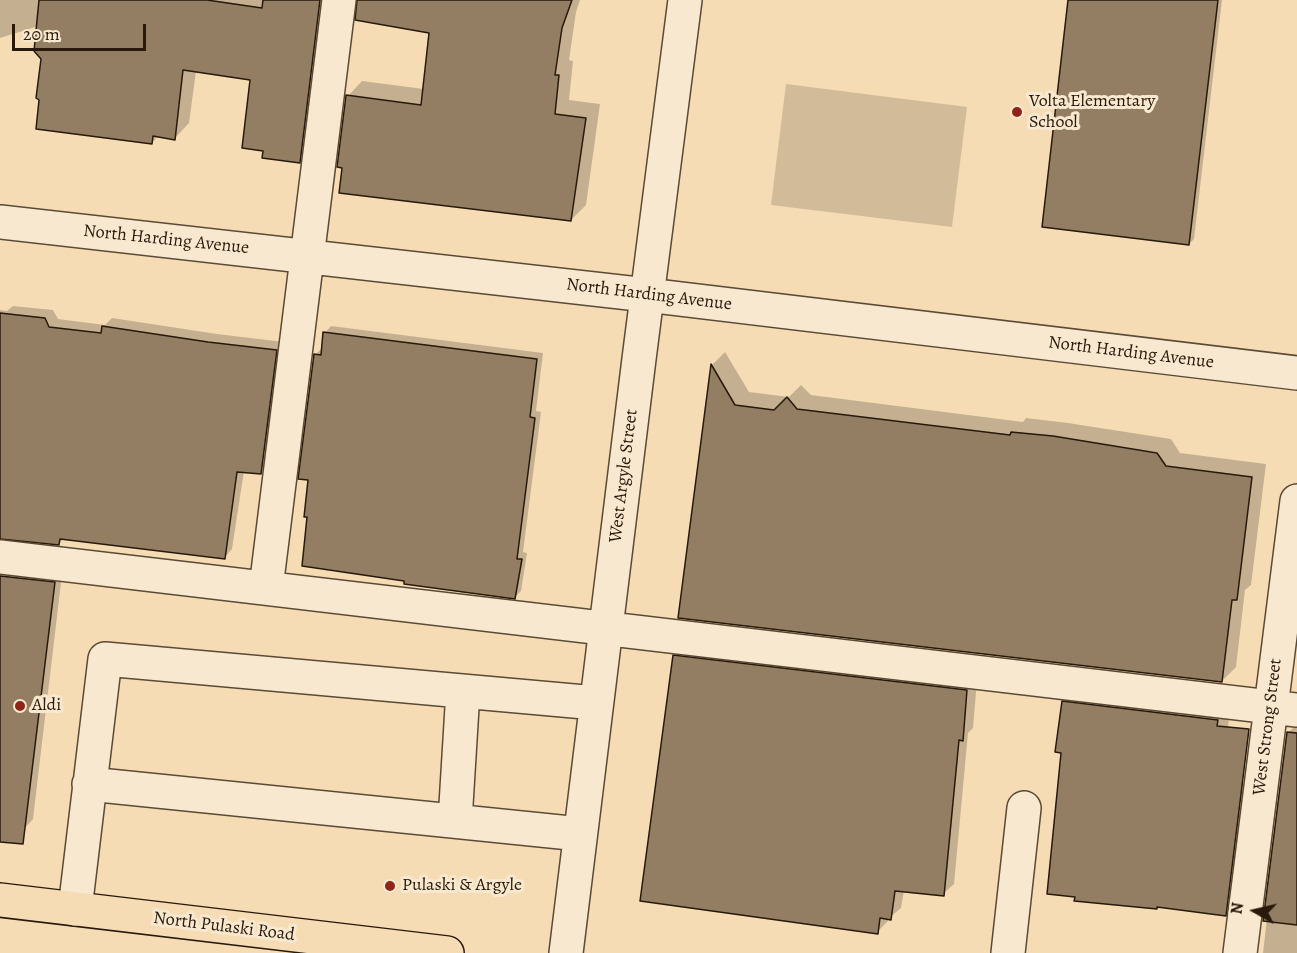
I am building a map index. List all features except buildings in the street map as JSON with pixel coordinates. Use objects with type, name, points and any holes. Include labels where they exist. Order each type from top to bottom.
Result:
[{"type":"main road","name":"North Pulaski Road","points":[[0,900],[75,909],[272,943],[447,953]]},
{"type":"street","points":[[266,588],[339,0]]},
{"type":"street","name":"West Argyle Street","points":[[566,953],[685,0]]},
{"type":"street","name":"North Harding Avenue","points":[[0,222],[647,295],[1297,373]]},
{"type":"street","name":"West Strong Street","points":[[1240,953],[1284,709],[1297,501]]},
{"type":"street","points":[[0,557],[1284,709]]},
{"type":"street","points":[[75,909],[105,659],[596,703]]},
{"type":"street","points":[[455,821],[463,691]]},
{"type":"street","points":[[89,784],[580,834]]},
{"type":"street","points":[[1008,953],[1024,808]]},
{"type":"shaded area","points":[[786,84],[967,107],[952,227],[771,205]]},
{"type":"place","name":"Volta Elementary School","points":[[1017,112]]},
{"type":"place","name":"Aldi","points":[[20,706]]},
{"type":"place","name":"Pulaski & Argyle","points":[[390,886]]}]
